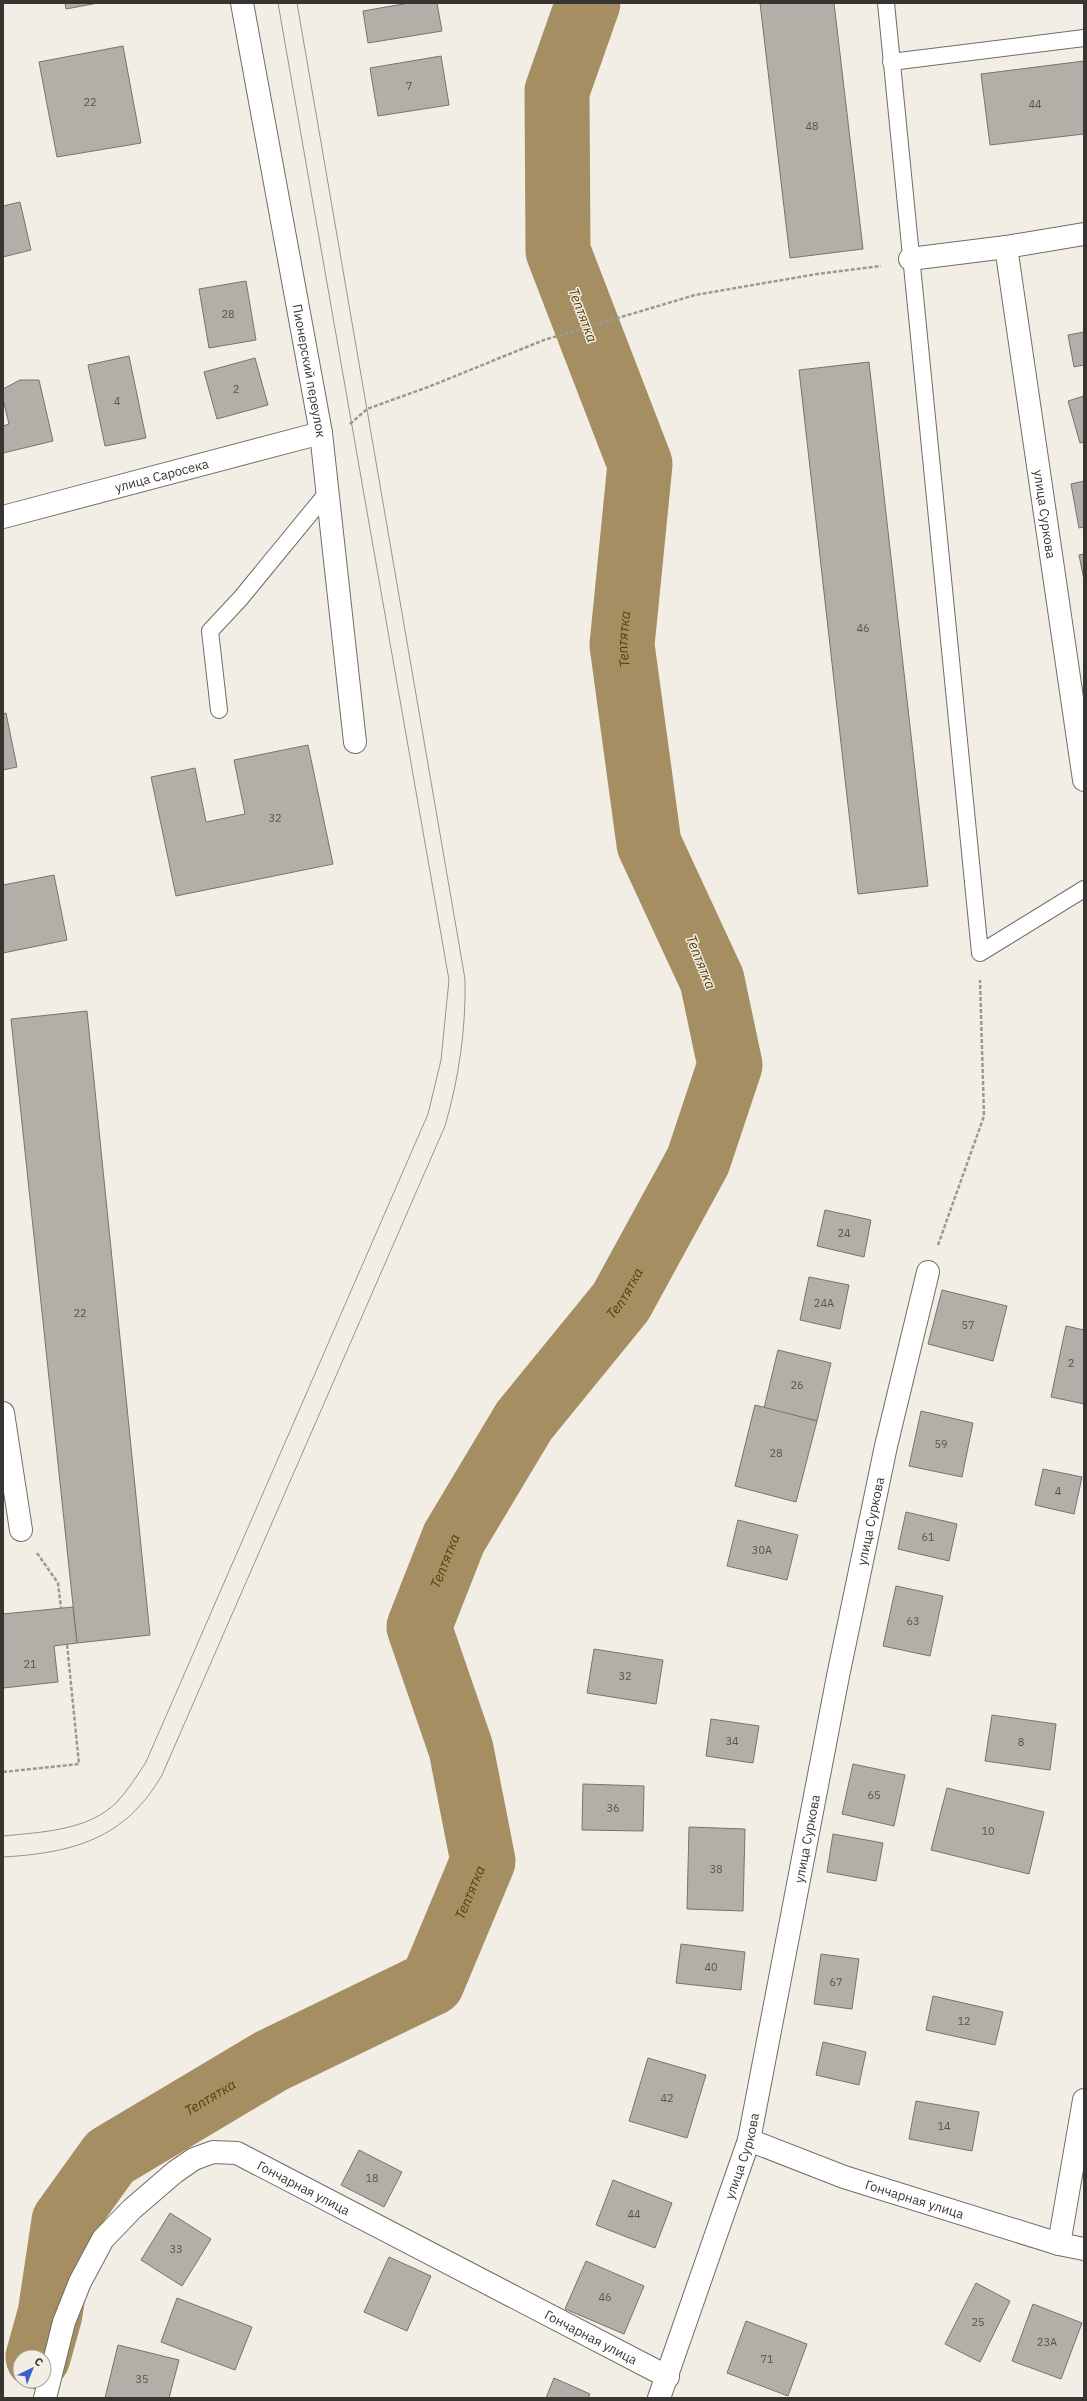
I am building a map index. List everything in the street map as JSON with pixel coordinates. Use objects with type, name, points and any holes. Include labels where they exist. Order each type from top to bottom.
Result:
[{"type":"street","name":"Пионерский переулок","points":[[242,3],[321,433],[355,742]]},
{"type":"street","points":[[910,259],[1006,247],[1084,234]]},
{"type":"street","name":"улица Суркова","points":[[1006,247],[1084,780]]},
{"type":"street","name":"улица Саросека","points":[[3,517],[321,433]]},
{"type":"street","name":"улица Суркова","points":[[660,2398],[749,2140],[838,1676],[886,1446],[928,1272]]},
{"type":"street","points":[[3,1413],[21,1530]]},
{"type":"street","points":[[1059,2244],[1084,2100]]},
{"type":"street","name":"Гончарная улица","points":[[749,2140],[844,2177],[1059,2244],[1084,2249]]},
{"type":"street","name":"Гончарная улица","points":[[46,2398],[64,2322],[80,2282],[104,2239],[132,2209],[175,2172],[194,2159],[213,2152],[237,2153],[668,2377]]},
{"type":"lane","points":[[886,3],[910,259],[980,953],[1084,889]]},
{"type":"lane","points":[[891,62],[1084,38]]},
{"type":"lane","points":[[219,710],[210,631],[240,600],[327,494]]},
{"type":"path","points":[[321,433],[352,424],[367,409],[428,387],[544,340],[695,295],[817,274],[883,266],[910,259]]},
{"type":"path","points":[[928,1272],[984,1116],[980,953]]},
{"type":"path","points":[[21,1530],[58,1583],[62,1608]]},
{"type":"path","points":[[3,1772],[79,1764],[67,1644]]},
{"type":"building","points":[[65,3],[98,3],[66,9]]},
{"type":"building","points":[[409,3],[437,3],[442,31],[368,43],[363,11]]},
{"type":"building","points":[[760,3],[834,3],[863,249],[790,258]]},
{"type":"building","points":[[123,46],[141,143],[57,157],[39,62]]},
{"type":"building","points":[[441,56],[449,105],[378,116],[370,68]]},
{"type":"building","points":[[1084,61],[1084,134],[990,145],[981,74]]},
{"type":"building","points":[[20,202],[31,250],[3,257],[3,206]]},
{"type":"building","points":[[246,281],[256,340],[209,348],[199,289]]},
{"type":"building","points":[[1084,332],[1084,365],[1074,367],[1068,335]]},
{"type":"building","points":[[129,356],[146,438],[105,446],[88,365]]},
{"type":"building","points":[[255,358],[268,405],[217,419],[204,372]]},
{"type":"building","points":[[869,362],[928,886],[858,894],[799,370]]},
{"type":"building","points":[[20,380],[39,380],[53,441],[3,453],[3,426],[9,424],[3,399],[3,389]]},
{"type":"building","points":[[1084,396],[1084,442],[1080,443],[1068,401]]},
{"type":"building","points":[[1084,481],[1084,527],[1079,528],[1071,484]]},
{"type":"building","points":[[1084,554],[1084,580],[1079,555]]},
{"type":"building","points":[[6,713],[17,767],[3,770],[3,714]]},
{"type":"building","points":[[308,745],[333,864],[176,896],[151,777],[195,768],[206,822],[245,814],[234,760]]},
{"type":"building","points":[[54,875],[67,940],[3,953],[3,885]]},
{"type":"building","points":[[87,1011],[150,1635],[77,1643],[11,1019]]},
{"type":"building","points":[[825,1210],[871,1220],[864,1257],[817,1246]]},
{"type":"building","points":[[809,1277],[849,1285],[840,1329],[800,1320]]},
{"type":"building","points":[[942,1290],[1007,1306],[993,1361],[928,1344]]},
{"type":"building","points":[[1066,1326],[1084,1330],[1084,1404],[1051,1397]]},
{"type":"building","points":[[778,1350],[831,1363],[817,1421],[764,1408]]},
{"type":"building","points":[[755,1405],[817,1421],[796,1502],[735,1486]]},
{"type":"building","points":[[921,1411],[973,1423],[962,1477],[909,1466]]},
{"type":"building","points":[[1043,1469],[1082,1477],[1074,1514],[1035,1505]]},
{"type":"building","points":[[906,1512],[957,1524],[949,1561],[898,1549]]},
{"type":"building","points":[[738,1520],[798,1535],[787,1580],[727,1566]]},
{"type":"building","points":[[896,1586],[943,1596],[930,1656],[883,1646]]},
{"type":"building","points":[[73,1607],[77,1643],[54,1646],[58,1682],[3,1688],[3,1614]]},
{"type":"building","points":[[594,1649],[663,1660],[656,1704],[587,1693]]},
{"type":"building","points":[[992,1715],[1056,1724],[1050,1770],[985,1761]]},
{"type":"building","points":[[711,1719],[759,1726],[753,1763],[706,1756]]},
{"type":"building","points":[[853,1764],[905,1775],[894,1826],[842,1814]]},
{"type":"building","points":[[583,1784],[644,1786],[643,1831],[582,1830]]},
{"type":"building","points":[[947,1788],[1044,1812],[1029,1874],[931,1850]]},
{"type":"building","points":[[689,1827],[745,1829],[743,1911],[687,1909]]},
{"type":"building","points":[[833,1834],[883,1843],[876,1881],[827,1872]]},
{"type":"building","points":[[681,1944],[745,1952],[741,1990],[676,1983]]},
{"type":"building","points":[[821,1954],[859,1959],[852,2009],[814,2004]]},
{"type":"building","points":[[933,1996],[1003,2012],[995,2045],[926,2030]]},
{"type":"building","points":[[823,2042],[866,2052],[859,2085],[816,2075]]},
{"type":"building","points":[[648,2058],[706,2075],[687,2138],[629,2121]]},
{"type":"building","points":[[916,2101],[979,2112],[972,2151],[909,2139]]},
{"type":"building","points":[[359,2150],[402,2172],[384,2207],[341,2185]]},
{"type":"building","points":[[613,2180],[672,2203],[655,2248],[596,2225]]},
{"type":"building","points":[[170,2213],[211,2239],[182,2286],[141,2260]]},
{"type":"building","points":[[389,2257],[431,2276],[407,2331],[364,2312]]},
{"type":"building","points":[[586,2261],[644,2286],[624,2334],[565,2309]]},
{"type":"building","points":[[976,2283],[1010,2301],[980,2362],[945,2344]]},
{"type":"building","points":[[177,2298],[252,2327],[235,2370],[161,2342]]},
{"type":"building","points":[[1033,2304],[1082,2323],[1061,2379],[1012,2361]]},
{"type":"building","points":[[746,2321],[807,2344],[788,2396],[727,2373]]},
{"type":"building","points":[[118,2345],[179,2360],[169,2398],[105,2398]]},
{"type":"building","points":[[554,2378],[590,2394],[588,2398],[546,2398]]},
{"type":"waterway","name":"Тептятка","points":[[40,2349],[50,2314],[64,2221],[110,2157],[271,2061],[432,1983],[483,1861],[461,1749],[419,1627],[454,1538],[524,1421],[621,1302],[698,1161],[730,1065],[712,980],[649,844],[622,645],[640,464],[558,251],[557,91],[588,3]]},
{"type":"tram line","points":[[3,1836],[48,1831],[92,1819],[105,1812],[117,1802],[129,1788],[146,1762],[428,1114],[441,1060],[449,980],[278,3]]},
{"type":"tram line","points":[[3,1857],[52,1852],[95,1838],[114,1828],[131,1814],[147,1797],[162,1775],[445,1126],[458,1072],[463,1035],[465,979],[297,3]]}]
